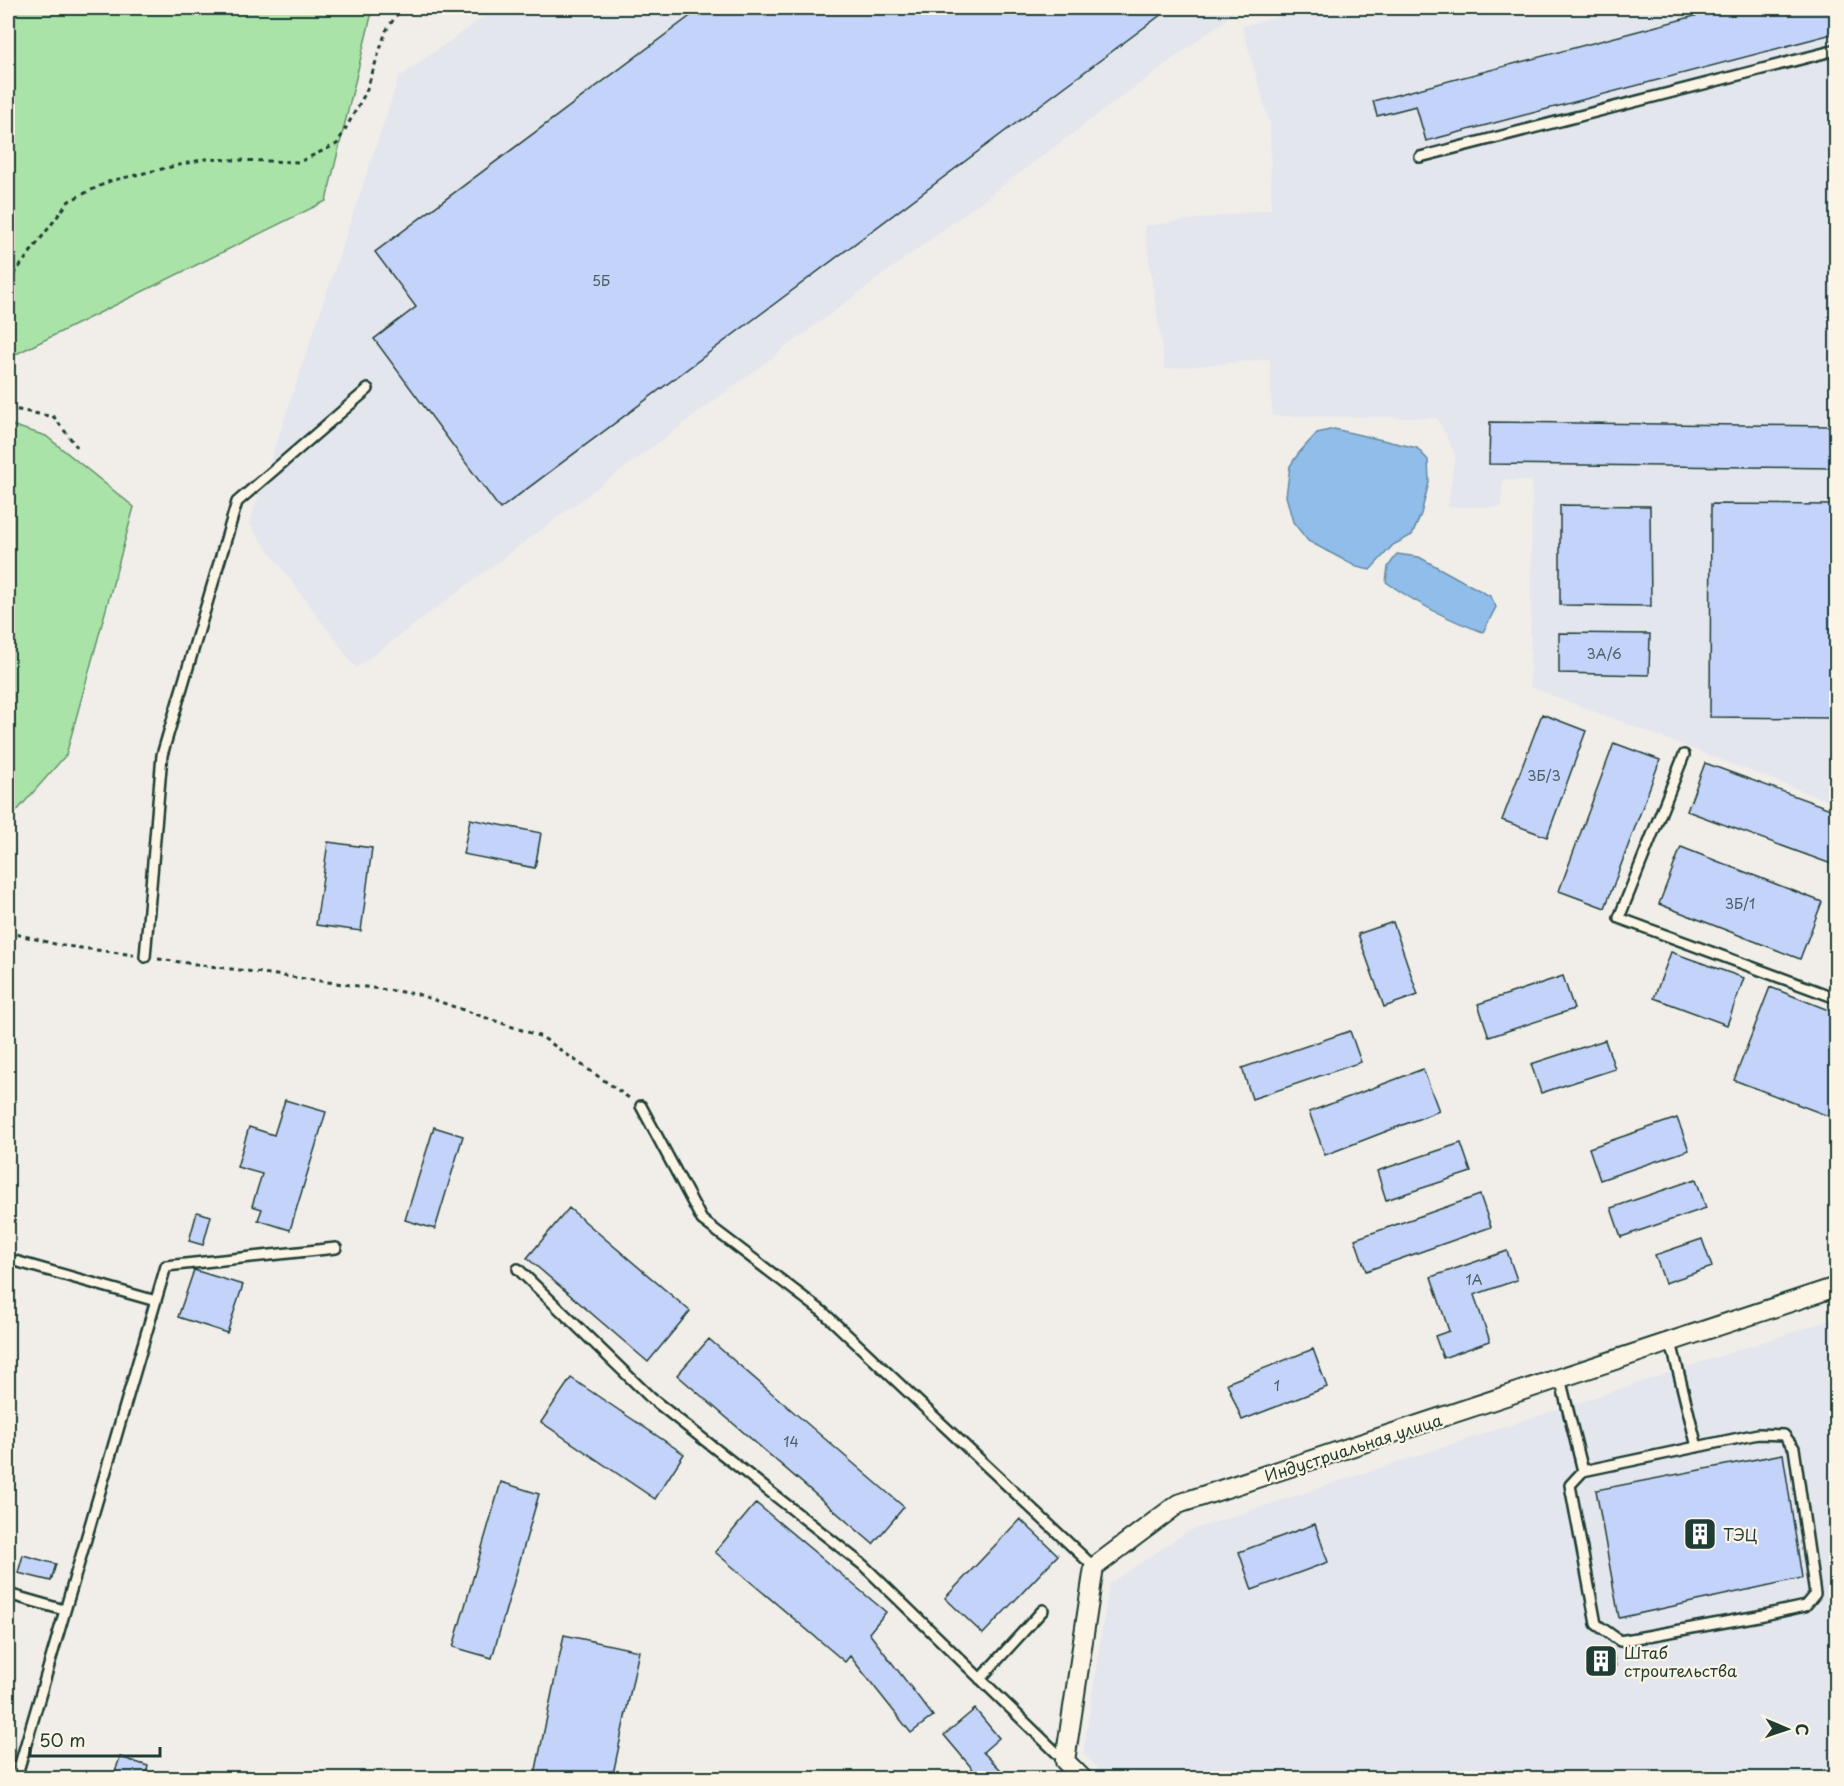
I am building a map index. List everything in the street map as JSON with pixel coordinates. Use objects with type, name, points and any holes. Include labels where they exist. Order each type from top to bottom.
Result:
[{"type":"street","name":"Индустриальная улица","points":[[1094,1568],[1178,1504],[1836,1287]]},
{"type":"street","points":[[1082,1779],[1065,1761],[1094,1568]]},
{"type":"lane","points":[[1420,157],[1836,50]]},
{"type":"lane","points":[[145,957],[162,755],[237,501],[368,389]]},
{"type":"lane","points":[[1684,755],[1619,918],[1836,998]]},
{"type":"lane","points":[[641,1106],[702,1220],[823,1312],[1094,1568]]},
{"type":"lane","points":[[16,1779],[166,1266],[336,1248]]},
{"type":"lane","points":[[8,1258],[156,1301]]},
{"type":"lane","points":[[518,1269],[651,1398],[863,1565],[1065,1761]]},
{"type":"lane","points":[[1671,1342],[1697,1447]]},
{"type":"lane","points":[[1560,1378],[1583,1471]]},
{"type":"lane","points":[[1758,1434],[1784,1435],[1794,1448],[1815,1594],[1805,1606],[1620,1641],[1596,1624],[1570,1485],[1583,1471],[1758,1434]]},
{"type":"lane","points":[[8,1594],[64,1610]]},
{"type":"lane","points":[[980,1679],[1043,1610]]},
{"type":"path","points":[[8,282],[69,201],[110,181],[205,159],[299,162],[337,144],[366,92],[386,31],[401,8]]},
{"type":"path","points":[[8,408],[54,417],[77,447]]},
{"type":"path","points":[[8,932],[59,945],[417,994],[542,1037],[641,1106]]},
{"type":"shaded area","points":[[496,8],[1241,8],[356,668],[249,524],[399,77]]},
{"type":"shaded area","points":[[1313,8],[1836,8],[1836,804],[1530,687],[1532,481],[1503,480],[1501,507],[1448,507],[1455,455],[1437,418],[1272,416],[1270,359],[1165,369],[1144,226],[1271,209],[1270,124],[1242,26]]},
{"type":"shaded area","points":[[1836,1318],[1836,1778],[1107,1778],[1083,1753],[1109,1584],[1188,1531]]},
{"type":"green space","points":[[8,8],[373,8],[326,201],[8,358]]},
{"type":"green space","points":[[8,424],[46,436],[134,507],[66,755],[8,821]]},
{"type":"water","points":[[1334,429],[1417,448],[1428,460],[1429,482],[1421,514],[1412,535],[1393,545],[1370,570],[1357,567],[1308,541],[1293,522],[1286,496],[1290,466],[1298,454],[1317,433]]},
{"type":"water","points":[[1397,554],[1419,557],[1490,596],[1496,607],[1483,632],[1433,610],[1386,582],[1388,567]]},
{"type":"building","points":[[701,8],[1170,8],[500,509],[374,339],[416,307],[375,252]]},
{"type":"building","points":[[1725,8],[1836,8],[1836,33],[1426,141],[1416,106],[1377,116],[1373,101]]},
{"type":"building","points":[[1490,422],[1832,426],[1832,468],[1489,464]]},
{"type":"building","points":[[1711,504],[1834,505],[1833,718],[1710,717]]},
{"type":"building","points":[[1560,505],[1650,506],[1651,606],[1560,605]]},
{"type":"building","points":[[1559,633],[1650,634],[1649,675],[1559,673]]},
{"type":"building","points":[[1542,714],[1586,731],[1547,837],[1502,820]]},
{"type":"building","points":[[1614,743],[1660,760],[1605,908],[1559,891]]},
{"type":"building","points":[[1705,763],[1836,811],[1834,865],[1687,811]]},
{"type":"building","points":[[470,819],[541,833],[535,868],[463,854]]},
{"type":"building","points":[[328,842],[372,848],[361,931],[316,925]]},
{"type":"building","points":[[1681,847],[1822,902],[1800,959],[1659,904]]},
{"type":"building","points":[[1393,922],[1418,995],[1384,1007],[1358,934]]},
{"type":"building","points":[[1671,952],[1744,978],[1727,1025],[1654,998]]},
{"type":"building","points":[[1563,976],[1574,1009],[1489,1037],[1478,1004]]},
{"type":"building","points":[[1770,987],[1836,1013],[1836,1119],[1734,1080]]},
{"type":"building","points":[[1350,1031],[1361,1062],[1252,1099],[1242,1068]]},
{"type":"building","points":[[1605,1040],[1615,1069],[1541,1093],[1531,1064]]},
{"type":"building","points":[[1423,1069],[1439,1111],[1325,1155],[1309,1112]]},
{"type":"building","points":[[285,1100],[326,1112],[290,1230],[258,1220],[262,1209],[252,1206],[262,1174],[237,1167],[249,1127],[274,1135]]},
{"type":"building","points":[[1677,1118],[1689,1150],[1600,1180],[1589,1148]]},
{"type":"building","points":[[434,1127],[463,1136],[435,1229],[405,1220]]},
{"type":"building","points":[[1461,1143],[1471,1172],[1386,1200],[1377,1171]]},
{"type":"building","points":[[1696,1179],[1706,1208],[1621,1237],[1611,1208]]},
{"type":"building","points":[[1480,1195],[1491,1227],[1366,1271],[1355,1239]]},
{"type":"building","points":[[569,1208],[690,1311],[648,1362],[527,1258]]},
{"type":"building","points":[[197,1212],[211,1216],[203,1245],[189,1241]]},
{"type":"building","points":[[1702,1239],[1712,1267],[1665,1283],[1655,1255]]},
{"type":"building","points":[[1507,1251],[1517,1280],[1474,1295],[1490,1341],[1443,1358],[1435,1336],[1449,1331],[1431,1277]]},
{"type":"building","points":[[194,1270],[243,1285],[227,1333],[178,1317]]},
{"type":"building","points":[[709,1339],[904,1507],[873,1544],[677,1375]]},
{"type":"building","points":[[1313,1349],[1327,1387],[1242,1420],[1227,1383]]},
{"type":"building","points":[[571,1378],[684,1454],[655,1499],[541,1422]]},
{"type":"building","name":"ТЭЦ","points":[[1783,1454],[1802,1578],[1619,1618],[1596,1490]]},
{"type":"building","points":[[501,1482],[539,1494],[492,1658],[453,1647]]},
{"type":"building","points":[[756,1503],[886,1612],[869,1633],[933,1716],[911,1733],[850,1656],[845,1662],[715,1552]]},
{"type":"building","points":[[1020,1519],[1058,1555],[983,1634],[945,1598]]},
{"type":"building","points":[[1315,1524],[1328,1562],[1252,1590],[1239,1552]]},
{"type":"building","points":[[23,1555],[56,1564],[51,1581],[18,1573]]},
{"type":"building","points":[[564,1635],[639,1651],[612,1779],[534,1779]]},
{"type":"building","name":"Штаб строительства","points":[[1613,1651],[1616,1666],[1589,1672],[1586,1656]]},
{"type":"building","points":[[975,1709],[999,1738],[983,1752],[1010,1779],[981,1779],[944,1735]]},
{"type":"building","points":[[120,1757],[148,1766],[145,1779],[135,1779],[115,1772]]},
{"type":"place","name":"ТЭЦ","points":[[1700,1534]]},
{"type":"place","name":"Штаб строительства","points":[[1601,1661]]}]
